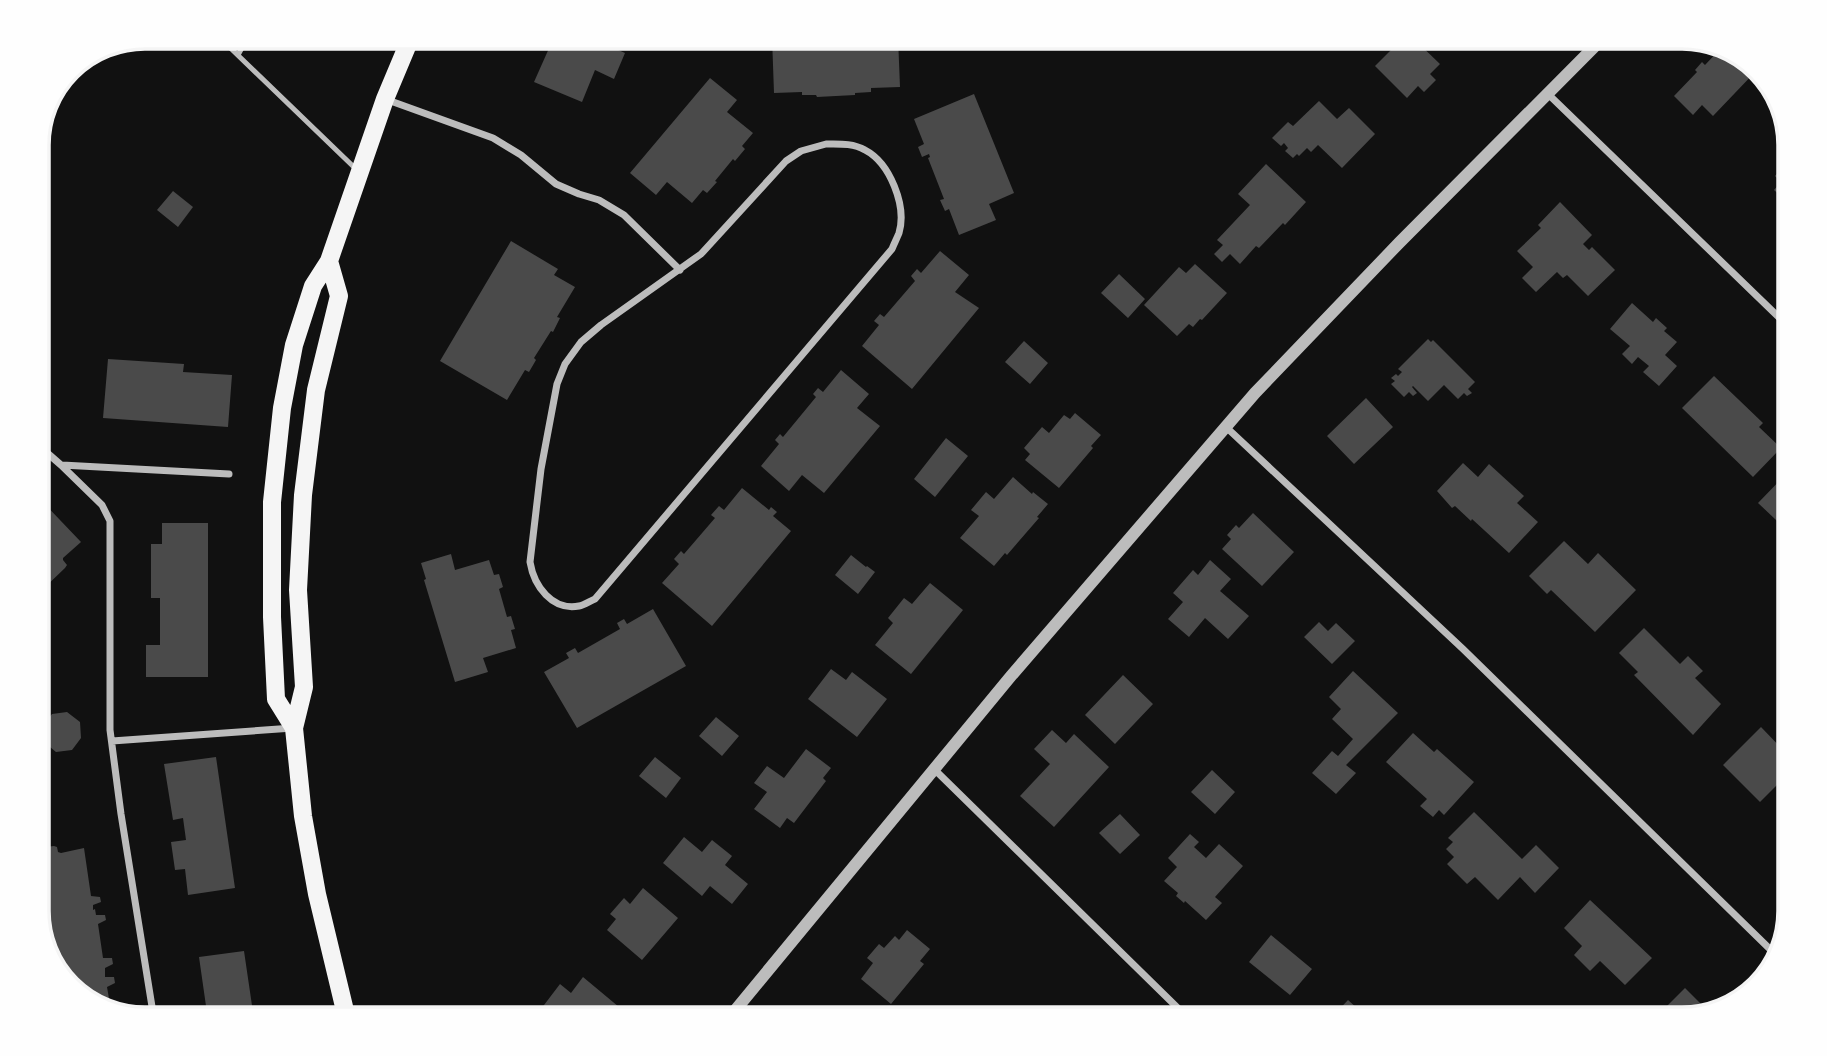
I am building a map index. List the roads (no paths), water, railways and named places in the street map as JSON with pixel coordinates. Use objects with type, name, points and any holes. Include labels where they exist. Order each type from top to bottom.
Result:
[{"type":"main road","points":[[294,728],[276,699],[272,617],[272,502],[282,408],[294,345],[313,286],[329,261],[385,99],[406,49]]},
{"type":"main road","points":[[329,261],[339,296],[316,390],[303,495],[298,590],[304,687],[294,728],[303,816],[317,894],[343,1007]]},
{"type":"street","points":[[738,1007],[1020,666],[1255,393],[1399,243],[1592,49]]},
{"type":"street","points":[[1548,94],[1778,316]]},
{"type":"street","points":[[385,99],[493,138],[521,155],[556,184],[599,200],[624,215],[680,270]]},
{"type":"street","points":[[826,144],[849,144],[866,150],[883,166],[895,187],[901,210],[900,232],[892,249],[595,599],[581,606],[565,606],[550,600],[538,587],[530,562],[541,469],[557,384],[565,364],[580,342],[680,270],[701,254],[786,161],[801,151],[826,144]]},
{"type":"street","points":[[1226,427],[1462,649],[1770,949]]},
{"type":"street","points":[[49,454],[102,505],[110,521],[110,730],[152,1007]]},
{"type":"street","points":[[61,465],[229,474]]},
{"type":"street","points":[[112,741],[294,728]]},
{"type":"street","points":[[934,769],[1177,1007]]},
{"type":"lane","points":[[231,49],[359,172]]},
{"type":"lane","points":[[237,55],[240,49]]}]
